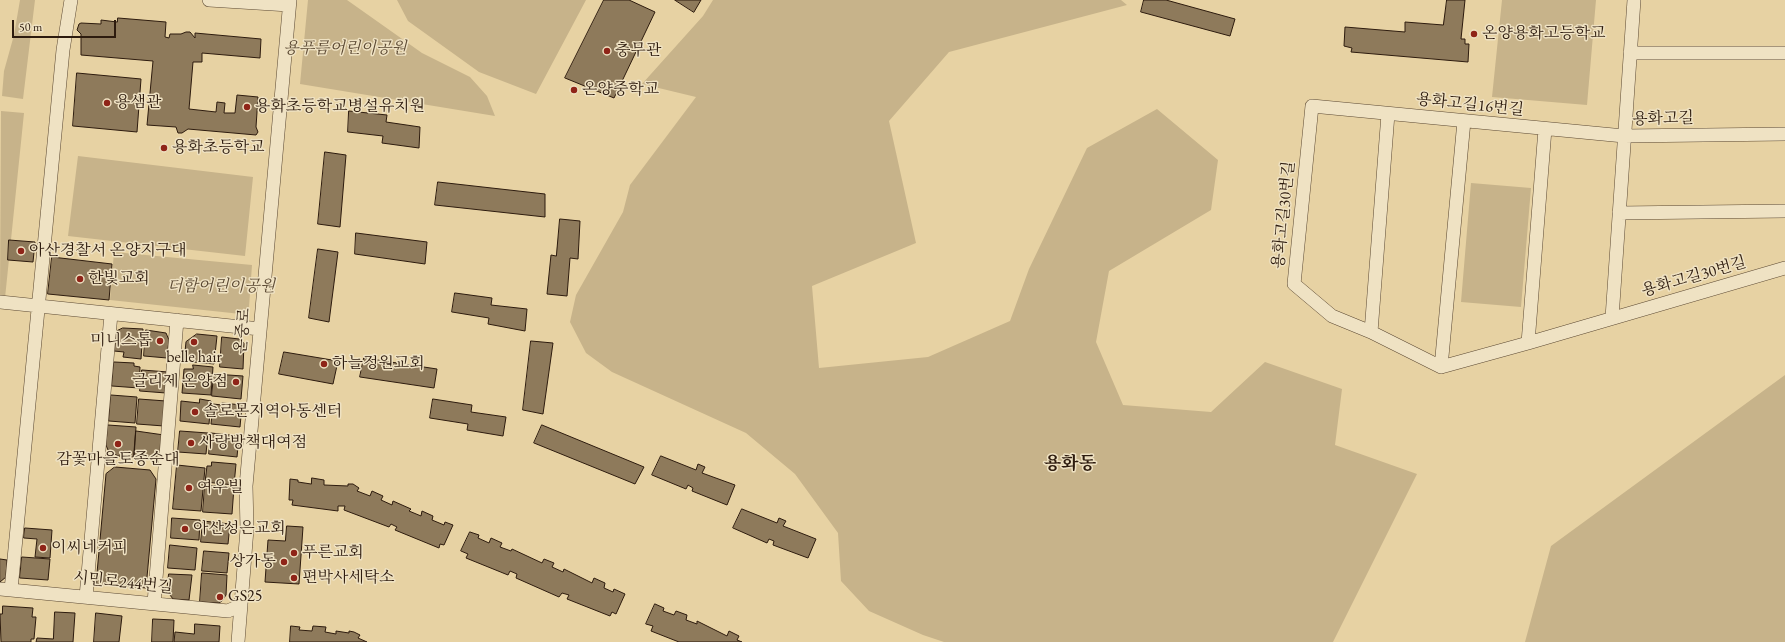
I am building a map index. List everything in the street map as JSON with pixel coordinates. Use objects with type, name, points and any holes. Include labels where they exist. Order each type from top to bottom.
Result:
[{"type":"street","points":[[6,590],[63,50],[71,0]]},
{"type":"street","points":[[209,0],[289,3]]},
{"type":"street","name":"용화고길","points":[[1634,0],[1624,136],[1785,134]]},
{"type":"street","name":"온중로","points":[[238,642],[247,529],[246,486],[289,3]]},
{"type":"street","points":[[1630,53],[1785,53]]},
{"type":"street","name":"용화고길16번길","points":[[1312,106],[1624,136]]},
{"type":"street","name":"용화고길30번길","points":[[1312,106],[1294,284],[1332,316],[1371,332],[1441,367],[1785,268]]},
{"type":"street","points":[[1371,332],[1388,114]]},
{"type":"street","points":[[1441,367],[1464,121]]},
{"type":"street","points":[[1528,343],[1545,129]]},
{"type":"street","points":[[1612,318],[1624,136]]},
{"type":"street","points":[[1619,213],[1785,211]]},
{"type":"street","points":[[0,302],[260,329]]},
{"type":"street","points":[[86,597],[111,314]]},
{"type":"street","points":[[154,603],[177,320]]},
{"type":"street","name":"시민로244번길","points":[[6,590],[228,611],[241,605]]},
{"type":"green space","points":[[20,0],[35,0],[23,99],[2,96],[4,71],[14,35]]},
{"type":"green space","name":"용푸름어린이공원","points":[[308,0],[347,0],[422,53],[470,77],[487,96],[495,116],[300,84]]},
{"type":"green space","points":[[397,0],[586,0],[536,94],[479,72],[408,21]]},
{"type":"green space","points":[[713,0],[1121,0],[1127,5],[949,52],[889,121],[916,243],[812,286],[819,368],[928,357],[1010,321],[1029,269],[1087,148],[1157,109],[1218,160],[1211,210],[1109,271],[1096,342],[1123,405],[1211,412],[1265,362],[1342,389],[1335,445],[1417,474],[1333,642],[944,642],[923,635],[869,611],[841,581],[838,533],[795,474],[746,433],[612,372],[586,353],[570,322],[576,295],[623,212],[630,185],[696,97],[642,84],[703,16]]},
{"type":"green space","points":[[1502,0],[1596,0],[1587,105],[1492,97]]},
{"type":"green space","points":[[1,111],[24,113],[5,298],[0,297]]},
{"type":"green space","points":[[78,156],[253,177],[245,256],[68,236]]},
{"type":"green space","points":[[1471,183],[1531,188],[1521,307],[1461,302]]},
{"type":"green space","name":"더함어린이공원","points":[[114,252],[252,265],[249,307],[241,314],[110,300]]},
{"type":"green space","points":[[1785,375],[1785,642],[1525,642],[1551,546]]},
{"type":"building","name":"충무관","points":[[604,0],[629,0],[655,12],[614,98],[565,78]]},
{"type":"building","points":[[675,0],[701,0],[694,12]]},
{"type":"building","points":[[1144,0],[1166,0],[1235,19],[1230,36],[1141,12]]},
{"type":"building","points":[[1447,0],[1465,0],[1461,39],[1465,39],[1465,44],[1469,44],[1468,62],[1351,52],[1352,48],[1344,46],[1345,27],[1405,32],[1405,22],[1443,25]]},
{"type":"building","points":[[118,18],[166,22],[165,37],[169,38],[170,34],[190,32],[195,38],[195,33],[261,39],[260,58],[202,53],[202,62],[193,62],[189,109],[216,112],[217,102],[225,103],[224,113],[235,113],[237,95],[258,97],[256,127],[258,132],[256,135],[188,129],[182,133],[178,133],[176,127],[147,125],[153,61],[81,55],[81,34],[77,30],[79,24],[101,24],[101,20],[117,22]]},
{"type":"building","name":"용샘관","points":[[77,73],[141,79],[137,132],[73,126]]},
{"type":"building","points":[[349,111],[387,115],[386,122],[420,127],[419,148],[382,143],[383,136],[348,132]]},
{"type":"building","points":[[325,152],[346,155],[340,227],[318,224]]},
{"type":"building","points":[[438,182],[545,194],[545,217],[435,205]]},
{"type":"building","points":[[560,219],[580,221],[578,259],[570,258],[567,296],[547,294],[551,255],[556,256]]},
{"type":"building","points":[[356,233],[427,242],[425,264],[355,254]]},
{"type":"building","name":"아산경찰서 온양지구대","points":[[9,240],[35,242],[33,262],[8,260]]},
{"type":"building","points":[[318,249],[338,252],[329,322],[309,318]]},
{"type":"building","name":"한빛교회","points":[[52,257],[112,264],[109,300],[48,294]]},
{"type":"building","points":[[455,293],[492,298],[491,305],[527,309],[525,331],[488,324],[489,318],[452,312]]},
{"type":"building","points":[[123,328],[143,329],[141,359],[123,357],[124,352],[114,351],[117,331]]},
{"type":"building","points":[[146,330],[166,333],[169,340],[167,358],[144,356]]},
{"type":"building","points":[[197,334],[217,336],[214,364],[184,361],[186,342]]},
{"type":"building","points":[[222,337],[239,339],[244,343],[243,369],[220,367]]},
{"type":"building","points":[[531,341],[553,343],[543,414],[523,410]]},
{"type":"building","points":[[284,352],[338,361],[333,384],[279,374]]},
{"type":"building","points":[[364,358],[437,369],[434,388],[360,377]]},
{"type":"building","points":[[114,362],[134,363],[134,366],[140,367],[139,388],[112,386]]},
{"type":"building","points":[[193,365],[213,367],[211,395],[182,393],[184,369],[193,369]]},
{"type":"building","points":[[142,370],[168,372],[166,393],[140,391]]},
{"type":"building","points":[[214,374],[243,376],[241,399],[212,396]]},
{"type":"building","points":[[111,395],[137,397],[135,423],[109,421]]},
{"type":"building","points":[[139,399],[166,401],[164,426],[137,424]]},
{"type":"building","name":"솔로몬지역아동센터","points":[[200,399],[211,401],[209,424],[180,421],[181,401],[199,403]]},
{"type":"building","points":[[433,399],[472,405],[471,412],[506,417],[503,436],[467,430],[468,424],[430,418]]},
{"type":"building","points":[[222,403],[242,405],[240,427],[211,424],[213,404],[222,405]]},
{"type":"building","points":[[108,425],[136,427],[134,457],[118,456],[108,450],[106,445]]},
{"type":"building","points":[[542,425],[644,467],[635,484],[534,443]]},
{"type":"building","points":[[136,431],[164,435],[163,451],[155,458],[134,457]]},
{"type":"building","points":[[180,431],[208,433],[206,454],[178,452]]},
{"type":"building","points":[[211,433],[239,436],[237,457],[209,454]]},
{"type":"building","points":[[661,456],[696,470],[698,464],[705,467],[702,473],[735,485],[727,505],[692,491],[693,488],[688,485],[686,489],[652,475]]},
{"type":"building","points":[[212,462],[236,464],[234,485],[205,482],[207,466],[211,466]]},
{"type":"building","name":"여우빌","points":[[177,465],[205,468],[201,511],[173,509]]},
{"type":"building","points":[[115,467],[150,470],[156,479],[146,588],[96,584],[106,474]]},
{"type":"building","points":[[312,478],[324,480],[324,485],[348,486],[348,484],[353,484],[359,488],[357,491],[370,496],[372,491],[383,496],[381,500],[392,505],[393,501],[411,509],[409,511],[421,516],[422,511],[433,516],[432,520],[444,525],[445,522],[453,525],[444,545],[440,544],[439,548],[395,530],[397,527],[391,524],[389,527],[344,510],[345,506],[338,506],[338,511],[292,505],[293,500],[289,500],[290,479],[311,484]]},
{"type":"building","points":[[205,485],[234,487],[232,514],[203,512]]},
{"type":"building","points":[[742,509],[777,523],[779,518],[786,521],[783,526],[816,539],[808,558],[773,545],[774,541],[769,539],[767,543],[733,528]]},
{"type":"building","name":"아산성은교회","points":[[172,518],[200,520],[199,540],[171,538]]},
{"type":"building","points":[[203,521],[230,524],[228,544],[201,542]]},
{"type":"building","name":"상가동","points":[[287,526],[303,527],[299,584],[265,582],[268,540],[285,541]]},
{"type":"building","name":"이씨네커피","points":[[25,528],[52,530],[50,558],[35,557],[37,539],[24,538]]},
{"type":"building","points":[[470,532],[479,535],[478,538],[489,543],[491,538],[502,543],[500,547],[511,551],[512,549],[542,563],[544,559],[554,563],[552,567],[563,572],[564,569],[592,583],[594,578],[605,583],[604,588],[613,592],[614,589],[625,594],[616,614],[612,612],[610,616],[567,599],[569,595],[562,593],[559,597],[516,578],[517,574],[510,571],[508,575],[466,558],[468,554],[461,551]]},
{"type":"building","points":[[170,545],[197,548],[195,570],[168,568]]},
{"type":"building","points":[[204,551],[229,553],[227,573],[202,571]]},
{"type":"building","points":[[22,557],[50,559],[48,580],[20,578]]},
{"type":"building","points":[[0,559],[7,560],[6,577],[0,582]]},
{"type":"building","points":[[202,573],[227,575],[226,595],[219,603],[200,602]]},
{"type":"building","points":[[169,574],[192,575],[189,600],[173,599],[167,591]]},
{"type":"building","points":[[655,604],[664,608],[663,611],[674,615],[676,611],[687,615],[686,620],[697,624],[697,621],[727,636],[729,631],[739,636],[737,640],[742,642],[679,642],[651,631],[653,626],[646,624]]},
{"type":"building","points":[[3,606],[33,608],[32,617],[36,617],[34,639],[31,639],[31,642],[1,642],[0,614],[2,614]]},
{"type":"building","points":[[55,612],[75,613],[73,642],[36,642],[37,638],[53,639]]},
{"type":"building","points":[[96,613],[122,616],[119,642],[94,642]]},
{"type":"building","points":[[153,619],[174,620],[173,642],[152,642]]},
{"type":"building","points":[[195,624],[220,626],[219,642],[174,642],[175,632],[194,634]]},
{"type":"building","points":[[291,626],[300,627],[299,630],[312,631],[313,626],[326,627],[325,632],[336,634],[336,631],[349,633],[349,631],[354,632],[360,635],[358,638],[367,642],[290,642]]},
{"type":"place","name":"온양용화고등학교","points":[[1474,34]]},
{"type":"place","name":"충무관","points":[[607,51]]},
{"type":"place","name":"온양중학교","points":[[574,90]]},
{"type":"place","name":"용샘관","points":[[107,103]]},
{"type":"place","name":"용화초등학교병설유치원","points":[[247,107]]},
{"type":"place","name":"용화초등학교","points":[[164,148]]},
{"type":"place","name":"아산경찰서 온양지구대","points":[[21,251]]},
{"type":"place","name":"한빛교회","points":[[80,279]]},
{"type":"place","name":"미니스톱","points":[[160,341]]},
{"type":"place","name":"belle hair","points":[[194,342]]},
{"type":"place","name":"하늘정원교회","points":[[324,364]]},
{"type":"place","name":"글리제 온양점","points":[[236,382]]},
{"type":"place","name":"솔로몬지역아동센터","points":[[195,412]]},
{"type":"place","name":"사랑방책대여점","points":[[191,443]]},
{"type":"place","name":"감꽃마을토종순대","points":[[118,444]]},
{"type":"place","name":"여우빌","points":[[189,488]]},
{"type":"place","name":"아산성은교회","points":[[185,529]]},
{"type":"place","name":"이씨네커피","points":[[43,548]]},
{"type":"place","name":"푸른교회","points":[[294,553]]},
{"type":"place","name":"상가동","points":[[284,562]]},
{"type":"place","name":"편박사세탁소","points":[[294,578]]},
{"type":"place","name":"GS25","points":[[220,597]]},
{"type":"district","name":"용화동","points":[[1070,464]]}]
